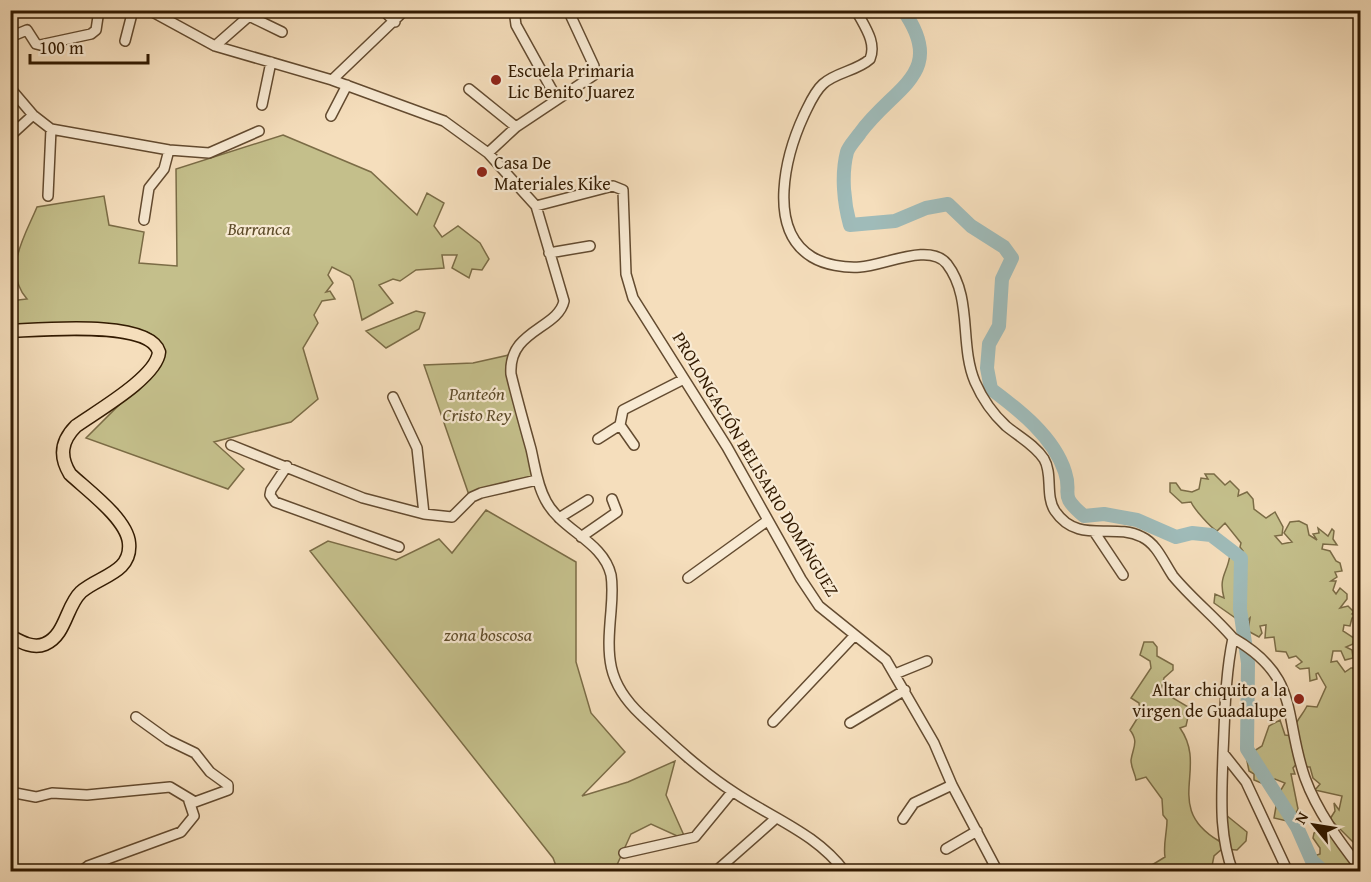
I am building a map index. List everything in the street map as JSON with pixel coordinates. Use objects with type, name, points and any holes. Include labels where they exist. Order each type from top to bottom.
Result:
[{"type":"main road","points":[[10,331],[84,327],[145,338],[155,345],[159,352],[156,364],[145,376],[69,433],[63,450],[65,465],[70,474],[121,522],[129,543],[126,561],[114,573],[81,591],[62,626],[45,644],[33,646],[10,636]]},
{"type":"street","points":[[10,37],[27,30],[36,44],[40,45],[91,33],[96,30],[99,10]]},
{"type":"street","points":[[125,41],[133,10]]},
{"type":"street","points":[[383,10],[395,22]]},
{"type":"street","points":[[332,80],[405,10]]},
{"type":"street","points":[[514,10],[516,25],[557,99]]},
{"type":"street","points":[[488,153],[516,127],[594,75],[594,66],[568,10]]},
{"type":"street","points":[[856,10],[874,51],[870,59],[822,85],[812,98],[798,127],[789,156],[783,198],[786,219],[797,245],[812,258],[834,265],[861,267],[924,254],[936,256],[946,262],[959,289],[970,364],[980,393],[1005,425],[1042,455],[1047,464],[1051,502],[1055,512],[1077,530],[1095,533],[1128,533],[1142,536],[1152,543],[1174,576],[1233,638],[1249,647],[1273,669],[1286,693],[1301,764],[1310,789],[1331,828],[1360,868]]},
{"type":"street","points":[[153,11],[215,46],[332,80],[444,121],[488,153],[536,206],[563,295],[563,307],[524,340],[514,354],[511,363],[537,480],[546,502],[559,518],[596,548],[611,574],[609,661],[621,693],[663,734],[732,792],[775,819],[811,837],[832,854],[845,872]]},
{"type":"street","points":[[215,46],[253,13],[282,32]]},
{"type":"street","points":[[262,105],[271,62]]},
{"type":"street","points":[[331,116],[347,85]]},
{"type":"street","points":[[10,88],[33,116],[51,129],[169,150],[209,153],[259,130]]},
{"type":"street","points":[[469,89],[516,127]]},
{"type":"street","points":[[10,136],[33,116]]},
{"type":"street","points":[[48,196],[51,129]]},
{"type":"street","points":[[144,220],[149,188],[164,169],[169,150]]},
{"type":"street","name":"PROLONGACIÓN BELISARIO DOMÍNGUEZ","points":[[536,206],[614,186],[623,190],[628,286],[727,447],[767,521],[819,606],[880,653],[895,674],[934,743],[952,786],[997,871]]},
{"type":"street","points":[[549,253],[590,246]]},
{"type":"street","points":[[634,445],[620,425],[621,416],[628,405],[684,379]]},
{"type":"street","points":[[393,398],[417,448],[424,514]]},
{"type":"street","points":[[598,439],[620,425]]},
{"type":"street","points":[[231,445],[363,498],[424,514],[452,517],[460,512],[472,497],[481,493],[537,480]]},
{"type":"street","points":[[287,466],[271,490],[271,499],[275,502],[399,547]]},
{"type":"street","points":[[581,537],[617,512],[612,499]]},
{"type":"street","points":[[559,518],[588,500]]},
{"type":"street","points":[[688,578],[767,521]]},
{"type":"street","points":[[1095,533],[1123,575]]},
{"type":"street","points":[[773,722],[855,635]]},
{"type":"street","points":[[1233,638],[1227,672],[1222,821],[1224,840],[1233,872]]},
{"type":"street","points":[[895,674],[927,661]]},
{"type":"street","points":[[850,723],[905,690]]},
{"type":"street","points":[[136,717],[168,740],[195,753],[210,772],[229,786],[224,793],[195,802],[189,801]]},
{"type":"street","points":[[1223,753],[1246,782],[1288,872]]},
{"type":"street","points":[[903,819],[914,803],[952,786]]},
{"type":"street","points":[[10,792],[36,797],[51,793],[87,795],[170,787],[181,791],[189,801],[194,816],[181,832],[80,872]]},
{"type":"street","points":[[624,853],[695,837],[732,792]]},
{"type":"street","points":[[715,872],[775,819]]},
{"type":"street","points":[[946,849],[977,831]]},
{"type":"green space","name":"Barranca","points":[[283,135],[371,172],[417,215],[427,193],[444,203],[434,226],[442,237],[458,226],[480,243],[489,259],[482,270],[472,269],[469,278],[452,268],[457,255],[442,255],[444,268],[416,270],[400,281],[393,279],[379,285],[393,303],[362,320],[353,281],[350,276],[332,267],[328,275],[333,283],[326,292],[330,291],[335,299],[322,301],[314,315],[318,323],[303,348],[318,399],[291,422],[214,442],[244,469],[228,489],[86,438],[162,362],[163,350],[158,340],[151,334],[125,327],[84,324],[11,324],[10,301],[27,299],[16,276],[16,265],[22,241],[37,207],[104,196],[109,225],[144,232],[139,263],[177,266],[176,169]]},
{"type":"green space","points":[[416,311],[425,313],[419,329],[386,348],[366,331]]},
{"type":"green space","name":"Panteón Cristo Rey","points":[[509,355],[536,477],[469,495],[424,365],[473,363]]},
{"type":"green space","points":[[1205,474],[1214,474],[1225,485],[1230,481],[1239,490],[1238,496],[1247,492],[1253,499],[1254,509],[1266,518],[1275,512],[1283,527],[1282,535],[1275,536],[1282,544],[1292,542],[1284,533],[1290,522],[1299,521],[1307,525],[1309,535],[1317,540],[1313,534],[1319,533],[1318,528],[1328,536],[1332,529],[1334,531],[1333,539],[1337,545],[1323,544],[1322,549],[1330,551],[1340,563],[1342,571],[1335,572],[1337,577],[1331,581],[1336,581],[1333,590],[1336,594],[1340,588],[1347,594],[1347,599],[1340,608],[1348,606],[1354,612],[1352,614],[1359,616],[1352,618],[1350,626],[1344,625],[1343,631],[1354,638],[1353,644],[1346,647],[1352,650],[1353,658],[1345,660],[1341,651],[1333,651],[1331,662],[1337,661],[1345,672],[1351,668],[1360,668],[1360,849],[1330,819],[1335,811],[1334,803],[1339,810],[1342,796],[1315,790],[1320,784],[1313,778],[1310,767],[1302,767],[1298,762],[1293,768],[1295,774],[1291,774],[1298,809],[1291,822],[1274,818],[1278,795],[1285,783],[1275,779],[1269,782],[1271,787],[1254,780],[1254,774],[1249,771],[1246,756],[1262,746],[1269,726],[1280,720],[1285,735],[1294,736],[1296,724],[1307,706],[1317,707],[1326,687],[1318,673],[1316,674],[1317,679],[1310,681],[1309,668],[1300,669],[1296,666],[1302,662],[1296,656],[1289,658],[1286,652],[1276,651],[1274,637],[1265,638],[1266,625],[1260,626],[1262,633],[1259,637],[1248,631],[1250,618],[1244,624],[1214,603],[1215,594],[1224,598],[1222,585],[1230,554],[1243,551],[1240,547],[1241,543],[1225,523],[1217,531],[1191,502],[1182,503],[1170,492],[1170,483],[1176,483],[1181,490],[1192,492],[1199,489],[1201,478],[1208,479]]},
{"type":"green space","name":"zona boscosa","points":[[486,510],[576,562],[576,662],[591,713],[625,752],[582,796],[628,782],[675,761],[666,795],[686,840],[651,824],[631,834],[616,867],[617,871],[558,871],[553,858],[310,551],[328,541],[396,560],[439,539],[452,553]]},
{"type":"green space","points":[[1144,642],[1153,642],[1157,647],[1157,656],[1173,665],[1173,670],[1164,678],[1161,691],[1190,708],[1186,726],[1180,728],[1188,743],[1189,801],[1193,815],[1202,828],[1219,841],[1226,815],[1247,832],[1246,841],[1237,850],[1222,849],[1214,856],[1211,871],[1142,871],[1165,857],[1167,820],[1163,815],[1162,799],[1146,777],[1136,780],[1131,763],[1135,741],[1130,730],[1140,714],[1139,703],[1131,698],[1151,668],[1150,661],[1140,655]]},
{"type":"green space","points":[[1323,829],[1339,841],[1360,871],[1327,871],[1310,865],[1311,857],[1320,854],[1320,848],[1313,838],[1314,833]]},
{"type":"waterway","points":[[903,10],[915,32],[920,50],[918,65],[911,78],[873,117],[848,150],[844,179],[850,225],[895,221],[926,208],[948,204],[971,226],[1004,247],[1012,258],[1002,279],[999,326],[989,344],[987,368],[991,389],[1024,415],[1053,447],[1065,472],[1067,494],[1071,503],[1084,516],[1104,514],[1137,520],[1176,537],[1192,533],[1211,535],[1241,558],[1240,609],[1248,663],[1247,749],[1297,827],[1312,861],[1324,872]]},
{"type":"place","name":"Escuela Primaria Lic Benito Juarez","points":[[496,80]]},
{"type":"place","name":"Casa De Materiales Kike","points":[[482,172]]},
{"type":"place","name":"Altar chiquito a la virgen de Guadalupe","points":[[1299,699]]}]
